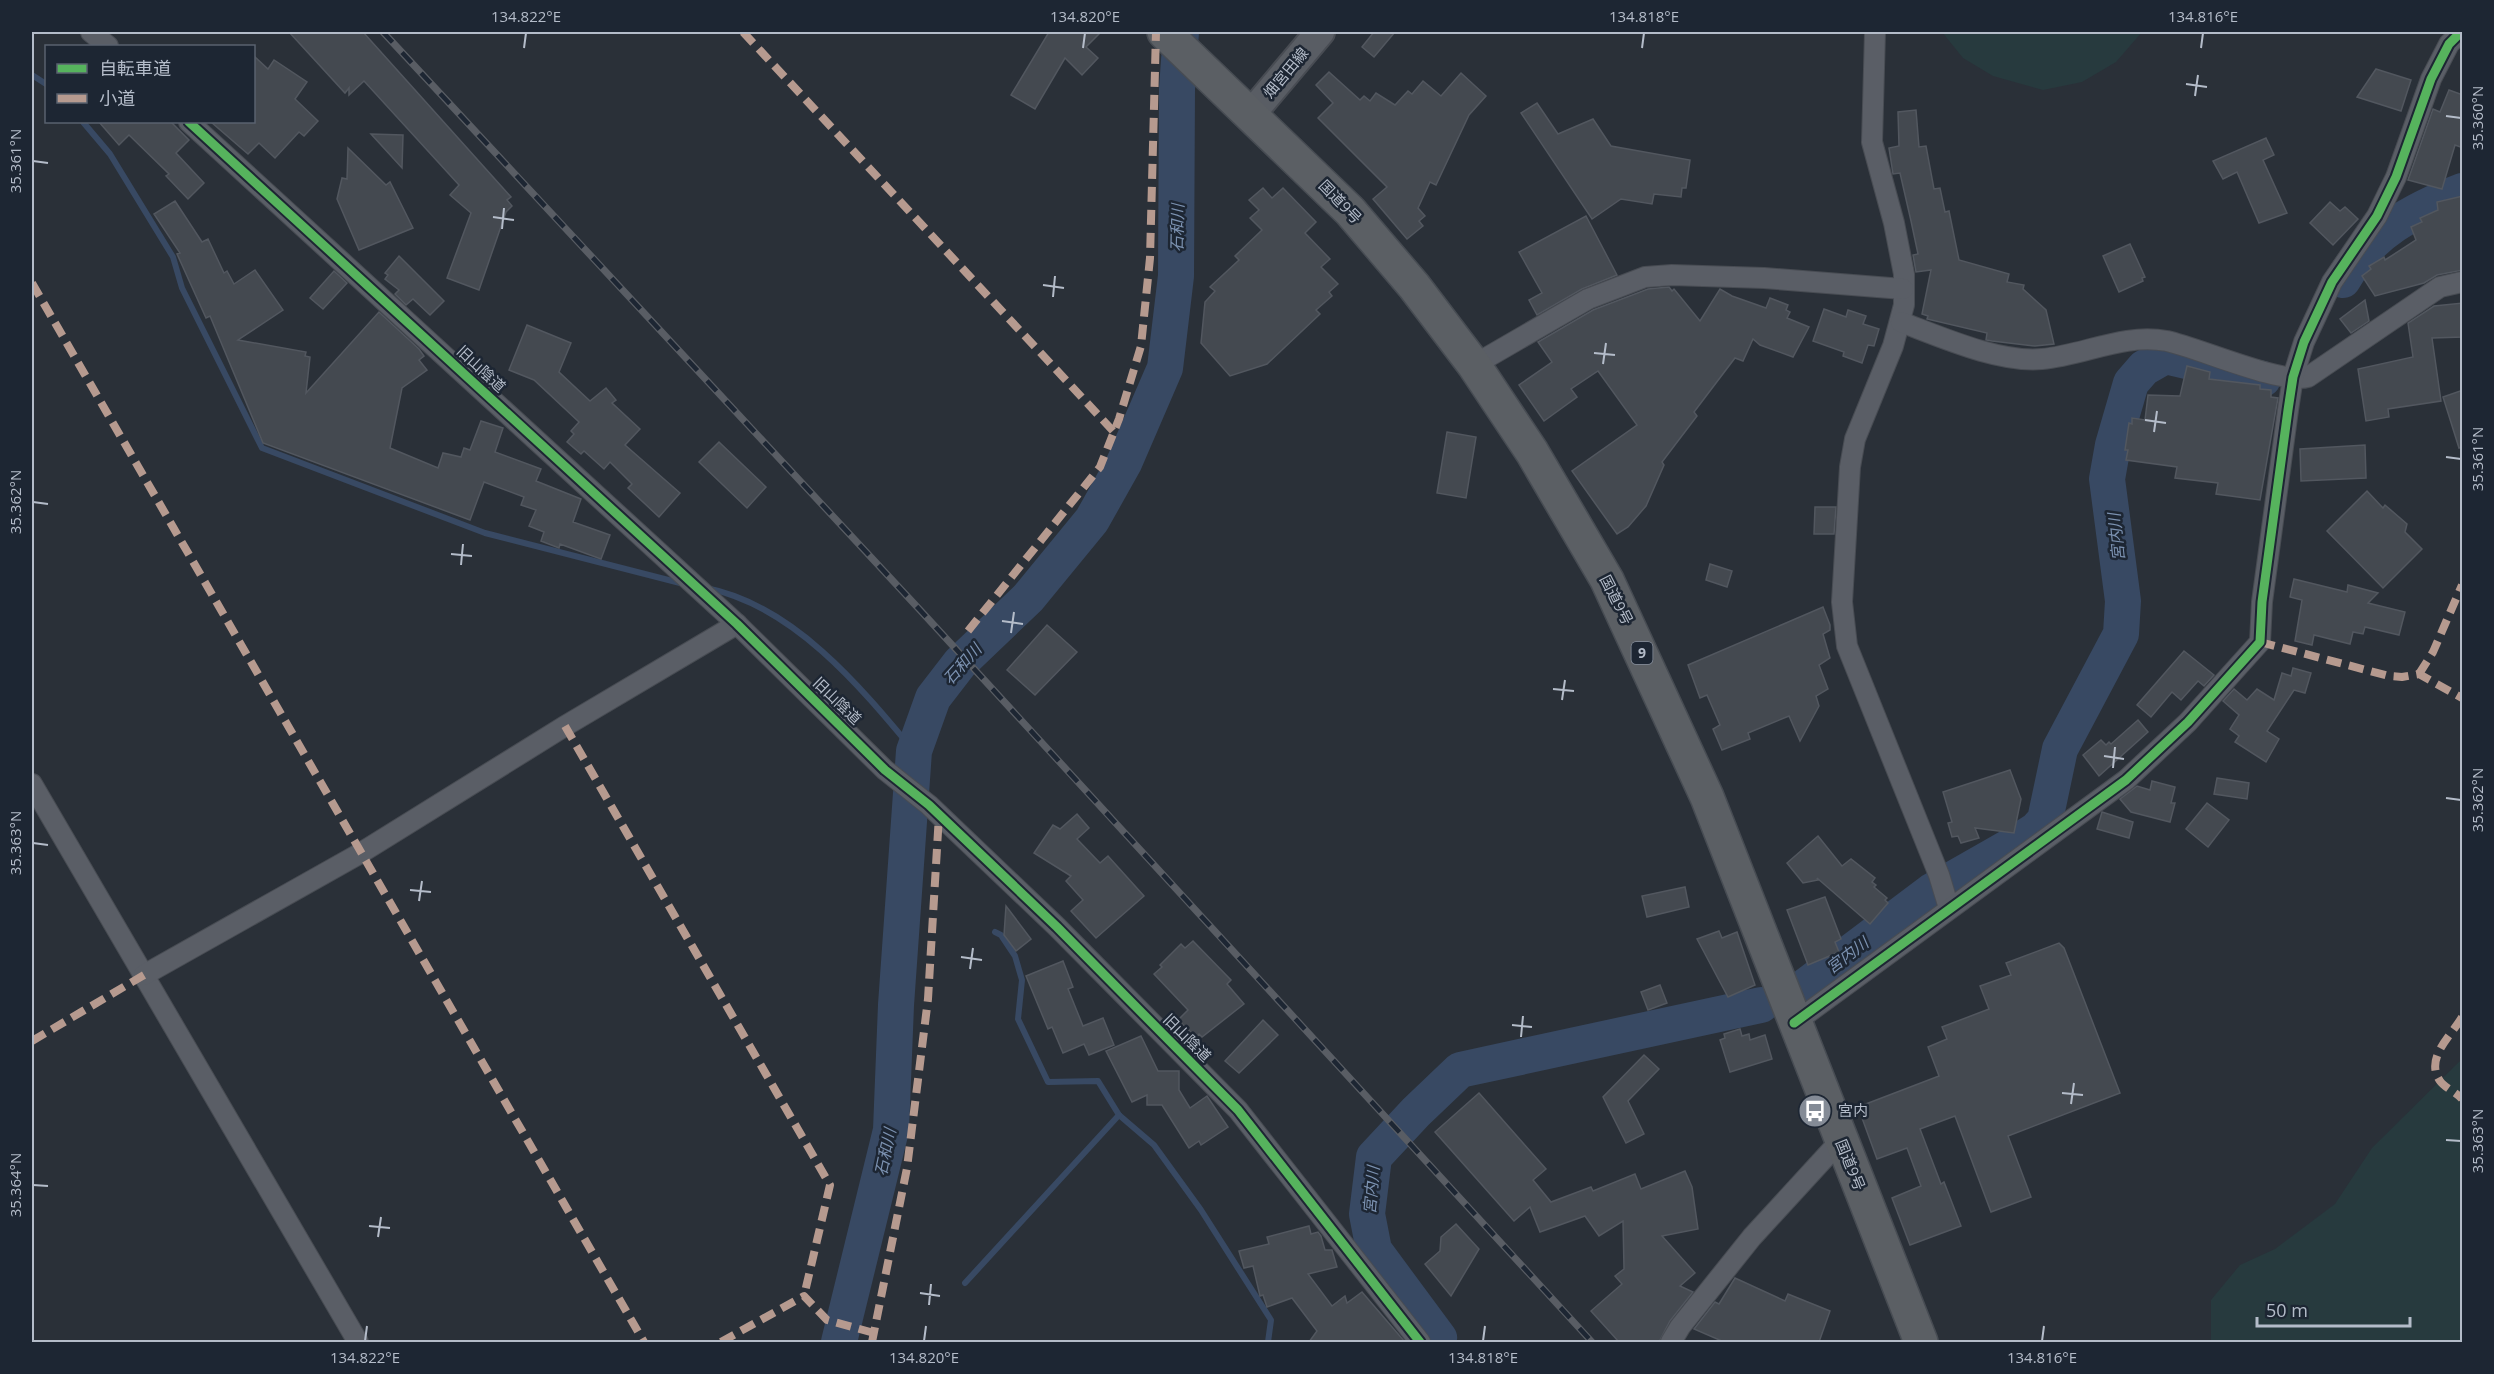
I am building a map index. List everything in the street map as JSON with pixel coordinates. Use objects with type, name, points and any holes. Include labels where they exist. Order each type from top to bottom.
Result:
[{"type":"highway","name":"国道9号","points":[[1164,32],[1350,211],[1414,286],[1474,365],[1532,452],[1607,580],[1707,797],[1921,1342]]},
{"type":"main road","name":"畑宮田線","points":[[1251,114],[1320,32]]},
{"type":"street","points":[[91,32],[107,45]]},
{"type":"street","points":[[1875,32],[1872,142],[1894,223],[1904,274],[1904,289],[1901,322],[1856,439],[1850,467],[1842,617],[1847,646],[1939,875],[1948,908]]},
{"type":"street","points":[[1794,1023],[1948,908],[2126,780],[2188,722],[2260,642],[2262,602],[2293,377],[2318,309],[2347,258],[2376,216],[2396,177],[2431,79],[2449,44],[2461,32]]},
{"type":"street","name":"旧山陰道","points":[[190,123],[737,624],[885,770],[929,805],[1057,927],[1238,1110],[1415,1341]]},
{"type":"street","points":[[1474,365],[1588,299],[1645,277],[1672,275],[1764,278],[1904,289]]},
{"type":"street","points":[[1901,322],[1953,341],[2024,359],[2042,359],[2131,338],[2158,340],[2263,372],[2301,379],[2308,378],[2440,287],[2463,282]]},
{"type":"street","points":[[144,975],[359,854],[565,726],[737,624]]},
{"type":"street","points":[[32,784],[358,1342]]},
{"type":"street","points":[[1671,1342],[1680,1327],[1752,1237],[1841,1140]]},
{"type":"green space","points":[[1942,32],[2142,32],[2116,62],[2082,82],[2043,90],[1993,76],[1963,58]]},
{"type":"green space","points":[[2462,1059],[2462,1342],[2211,1342],[2211,1300],[2240,1265],[2275,1249],[2335,1204],[2372,1148]]},
{"type":"building","points":[[289,32],[363,32],[511,197],[507,200],[512,206],[506,212],[479,290],[447,278],[471,213],[450,195],[459,185],[364,81],[349,95],[349,88],[345,93]]},
{"type":"building","points":[[1049,32],[1101,32],[1086,47],[1098,58],[1082,75],[1065,58],[1035,109],[1011,95]]},
{"type":"building","points":[[1374,32],[1395,32],[1374,57],[1362,47]]},
{"type":"building","points":[[255,57],[268,69],[274,60],[307,82],[295,99],[318,121],[304,136],[299,132],[275,158],[259,143],[248,154],[212,123],[255,123]]},
{"type":"building","points":[[2376,69],[2411,80],[2401,111],[2357,97]]},
{"type":"building","points":[[1329,72],[1360,100],[1364,96],[1370,101],[1376,93],[1395,105],[1408,91],[1412,94],[1423,81],[1441,96],[1461,73],[1486,96],[1469,115],[1436,185],[1430,182],[1418,208],[1425,216],[1419,221],[1423,226],[1407,239],[1373,199],[1387,187],[1318,118],[1333,103],[1316,85]]},
{"type":"building","points":[[2449,90],[2463,95],[2463,148],[2455,145],[2442,189],[2408,180],[2433,109],[2440,112]]},
{"type":"building","points":[[1537,103],[1558,134],[1593,119],[1611,146],[1690,160],[1686,188],[1682,188],[1681,197],[1654,194],[1652,204],[1621,199],[1592,219],[1521,113]]},
{"type":"building","points":[[1916,110],[1919,147],[1926,146],[1934,189],[1940,188],[1945,212],[1949,211],[1959,260],[2009,274],[2007,282],[2024,285],[2023,289],[2046,310],[2054,344],[2035,346],[1986,340],[1987,333],[1927,319],[1928,316],[1922,314],[1931,270],[1916,272],[1913,255],[1918,254],[1911,221],[1900,173],[1893,174],[1889,148],[1899,146],[1898,112]]},
{"type":"building","points":[[100,123],[172,123],[189,140],[176,153],[204,183],[188,199],[166,176],[169,174],[129,135],[119,145]]},
{"type":"building","points":[[371,134],[403,135],[402,168]]},
{"type":"building","points":[[2266,138],[2274,155],[2263,160],[2287,213],[2259,223],[2237,172],[2223,179],[2213,161]]},
{"type":"building","points":[[348,148],[386,185],[390,182],[413,228],[359,250],[337,199],[342,178],[347,179]]},
{"type":"building","points":[[1263,188],[1272,198],[1283,188],[1316,222],[1305,233],[1330,259],[1321,267],[1338,284],[1329,292],[1332,296],[1316,310],[1320,314],[1267,364],[1230,376],[1201,343],[1205,302],[1215,291],[1210,287],[1239,260],[1235,256],[1262,230],[1250,218],[1259,210],[1249,200]]},
{"type":"building","points":[[2463,196],[2463,270],[2437,275],[2424,283],[2375,296],[2362,276],[2371,269],[2369,266],[2384,257],[2385,260],[2416,240],[2411,227],[2422,222],[2420,218],[2438,210],[2437,202]]},
{"type":"building","points":[[175,201],[202,242],[208,239],[224,273],[227,271],[234,284],[255,270],[283,310],[238,340],[306,352],[305,356],[310,357],[306,393],[379,312],[419,349],[424,356],[419,360],[427,370],[402,388],[390,448],[438,468],[443,453],[461,457],[464,448],[470,450],[481,421],[503,428],[495,452],[541,469],[536,481],[581,499],[573,522],[610,535],[601,559],[560,544],[559,548],[541,541],[544,532],[529,526],[536,510],[521,505],[524,497],[484,482],[470,520],[263,443],[210,316],[206,318],[177,254],[180,253],[154,214]]},
{"type":"building","points":[[2330,202],[2340,211],[2345,207],[2358,219],[2333,245],[2310,223]]},
{"type":"building","points":[[1586,216],[1617,275],[1582,289],[1537,315],[1529,300],[1542,293],[1519,252]]},
{"type":"building","points":[[2130,244],[2145,277],[2142,278],[2143,281],[2119,292],[2103,256]]},
{"type":"building","points":[[399,256],[444,301],[430,315],[413,299],[406,305],[395,294],[399,290],[385,279],[388,275],[385,273]]},
{"type":"building","points":[[334,271],[347,283],[323,309],[310,298]]},
{"type":"building","points":[[1669,287],[1672,291],[1674,289],[1700,321],[1720,289],[1732,296],[1766,308],[1770,298],[1788,305],[1786,310],[1790,312],[1787,318],[1809,327],[1793,357],[1760,345],[1753,339],[1743,361],[1735,358],[1694,412],[1697,416],[1662,462],[1664,465],[1646,506],[1628,527],[1617,534],[1572,471],[1637,425],[1598,371],[1571,389],[1577,397],[1544,421],[1519,385],[1552,362],[1538,342],[1593,310],[1648,289]]},
{"type":"building","points":[[2365,300],[2369,321],[2351,333],[2340,319]]},
{"type":"building","points":[[2463,303],[2463,337],[2432,338],[2441,401],[2388,409],[2389,417],[2366,421],[2358,369],[2413,357],[2408,323],[2434,306]]},
{"type":"building","points":[[1824,309],[1846,317],[1848,310],[1866,316],[1863,324],[1879,329],[1874,346],[1868,345],[1862,363],[1843,356],[1844,352],[1813,341]]},
{"type":"building","points":[[527,325],[571,343],[559,372],[590,401],[606,388],[616,400],[612,403],[640,429],[625,445],[680,493],[659,517],[628,488],[632,484],[610,462],[604,469],[584,451],[581,454],[567,442],[574,434],[571,431],[579,422],[534,380],[509,370]]},
{"type":"building","points":[[2187,366],[2210,372],[2209,379],[2260,385],[2260,389],[2271,390],[2271,397],[2278,398],[2260,500],[2216,494],[2218,483],[2175,478],[2177,467],[2126,460],[2128,450],[2125,450],[2129,423],[2132,424],[2132,418],[2145,420],[2148,395],[2180,396]]},
{"type":"building","points":[[2463,390],[2463,447],[2459,448],[2443,397]]},
{"type":"building","points":[[1447,432],[1476,437],[1466,498],[1437,493]]},
{"type":"building","points":[[719,442],[766,487],[747,508],[699,462]]},
{"type":"building","points":[[2365,445],[2366,478],[2301,481],[2300,449]]},
{"type":"building","points":[[2367,491],[2383,508],[2385,505],[2407,524],[2405,532],[2422,549],[2383,588],[2327,531]]},
{"type":"building","points":[[1815,507],[1836,507],[1834,534],[1814,534]]},
{"type":"building","points":[[1710,564],[1732,571],[1727,587],[1706,580]]},
{"type":"building","points":[[2294,579],[2347,592],[2348,585],[2378,593],[2368,603],[2405,612],[2399,635],[2365,627],[2363,634],[2353,632],[2350,644],[2314,635],[2312,645],[2295,641],[2302,600],[2290,597]]},
{"type":"building","points":[[1823,607],[1830,625],[1830,630],[1823,634],[1830,658],[1819,665],[1828,689],[1816,696],[1819,706],[1800,741],[1789,716],[1748,733],[1750,739],[1722,750],[1713,729],[1720,725],[1707,695],[1700,698],[1688,665]]},
{"type":"building","points":[[1047,625],[1077,652],[1035,695],[1007,670]]},
{"type":"building","points":[[2184,651],[2214,675],[2204,686],[2198,681],[2181,700],[2172,692],[2151,717],[2137,705]]},
{"type":"building","points":[[2293,668],[2311,673],[2305,693],[2294,690],[2267,731],[2279,739],[2266,762],[2235,742],[2239,736],[2230,729],[2239,715],[2223,701],[2234,689],[2247,700],[2257,689],[2274,700],[2282,673],[2291,676]]},
{"type":"building","points":[[2138,720],[2148,732],[2099,776],[2083,755],[2101,740],[2106,745],[2109,742],[2111,744]]},
{"type":"building","points":[[2010,770],[2021,799],[2014,833],[1975,828],[1979,838],[1961,843],[1958,836],[1952,837],[1948,823],[1952,822],[1943,792]]},
{"type":"building","points":[[2217,778],[2249,783],[2247,799],[2214,794]]},
{"type":"building","points":[[2152,781],[2175,787],[2171,803],[2175,803],[2170,822],[2131,812],[2120,799],[2137,786],[2150,790]]},
{"type":"building","points":[[2207,803],[2229,820],[2208,847],[2186,829]]},
{"type":"building","points":[[2102,812],[2133,822],[2129,838],[2097,829]]},
{"type":"building","points":[[1077,814],[1089,828],[1077,839],[1100,863],[1108,856],[1144,896],[1096,938],[1071,911],[1083,900],[1066,881],[1071,876],[1034,853],[1053,825],[1060,829]]},
{"type":"building","points":[[1818,836],[1842,866],[1851,859],[1875,878],[1872,882],[1876,885],[1874,887],[1887,898],[1885,900],[1888,903],[1870,924],[1817,878],[1818,880],[1803,883],[1787,863]]},
{"type":"building","points":[[1685,887],[1689,907],[1647,917],[1642,896]]},
{"type":"building","points":[[1825,897],[1841,939],[1835,942],[1839,952],[1808,965],[1787,910]]},
{"type":"building","points":[[1006,906],[1031,939],[1016,951],[1004,935]]},
{"type":"building","points":[[1719,931],[1722,938],[1737,932],[1755,985],[1728,997],[1697,939]]},
{"type":"building","points":[[1193,941],[1231,980],[1227,984],[1244,1004],[1202,1037],[1199,1034],[1196,1037],[1178,1020],[1188,1010],[1154,974],[1181,944],[1185,948]]},
{"type":"building","points":[[2059,943],[2064,948],[2120,1093],[2008,1136],[2031,1197],[1991,1212],[1955,1116],[1920,1129],[1941,1184],[1944,1182],[1961,1226],[1910,1245],[1892,1198],[1921,1186],[1907,1148],[1877,1159],[1858,1107],[1939,1076],[1928,1047],[1947,1039],[1942,1027],[1989,1009],[1980,986],[2011,975],[2006,963]]},
{"type":"building","points":[[1063,961],[1073,987],[1068,989],[1083,1026],[1103,1018],[1114,1045],[1089,1055],[1084,1044],[1063,1053],[1052,1027],[1048,1029],[1026,976]]},
{"type":"building","points":[[1660,985],[1667,1003],[1648,1010],[1641,992]]},
{"type":"building","points":[[1263,1020],[1278,1035],[1239,1073],[1225,1061]]},
{"type":"building","points":[[1740,1029],[1742,1036],[1749,1034],[1750,1040],[1765,1035],[1772,1059],[1730,1072],[1720,1040],[1725,1038],[1724,1034]]},
{"type":"building","points":[[1141,1036],[1158,1071],[1179,1071],[1179,1090],[1190,1108],[1207,1096],[1228,1127],[1201,1145],[1199,1141],[1189,1148],[1162,1105],[1147,1105],[1147,1095],[1132,1102],[1106,1051]]},
{"type":"building","points":[[1644,1055],[1659,1069],[1628,1101],[1644,1134],[1626,1143],[1603,1097]]},
{"type":"building","points":[[1479,1093],[1546,1169],[1533,1180],[1551,1202],[1591,1187],[1593,1191],[1635,1174],[1641,1189],[1685,1171],[1692,1187],[1698,1229],[1662,1236],[1695,1273],[1680,1286],[1693,1292],[1670,1321],[1659,1342],[1619,1342],[1591,1311],[1622,1284],[1615,1276],[1624,1269],[1623,1221],[1599,1236],[1585,1216],[1540,1232],[1530,1207],[1514,1221],[1435,1132]]},
{"type":"building","points":[[1456,1224],[1479,1249],[1451,1296],[1425,1264],[1440,1251],[1441,1237]]},
{"type":"building","points":[[1309,1226],[1311,1234],[1318,1232],[1321,1236],[1325,1250],[1332,1250],[1337,1267],[1308,1274],[1332,1306],[1345,1296],[1347,1303],[1362,1292],[1405,1342],[1309,1342],[1317,1331],[1292,1298],[1267,1307],[1263,1295],[1260,1296],[1253,1266],[1244,1268],[1239,1251],[1269,1244],[1267,1237]]},
{"type":"building","points":[[1735,1278],[1785,1301],[1788,1294],[1830,1311],[1819,1342],[1724,1342],[1694,1329],[1715,1302],[1719,1304]]},
{"type":"waterway","name":"石和川","points":[[839,1342],[891,1130],[896,1005],[914,751],[933,698],[960,663],[1028,598],[1092,520],[1124,463],[1165,368],[1176,276],[1177,89],[1181,32]]},
{"type":"waterway","points":[[32,75],[45,83]]},
{"type":"waterway","points":[[84,123],[110,154],[173,257],[182,288],[262,448],[485,533],[684,584]]},
{"type":"waterway","name":"宮内川","points":[[2343,280],[2353,264],[2379,236],[2410,215],[2462,191]]},
{"type":"waterway","name":"宮内川","points":[[1803,988],[1932,891],[2011,846],[2036,830],[2045,820],[2060,749],[2121,634],[2123,601],[2107,479],[2113,445],[2131,383],[2144,368],[2165,356],[2263,379]]},
{"type":"waterway","points":[[706,588],[738,597],[796,630],[847,675],[914,751]]},
{"type":"waterway","points":[[995,932],[1001,935],[1015,956],[1022,980],[1018,1019],[1048,1082],[1098,1081],[1119,1115],[1154,1145],[1201,1210],[1271,1320],[1268,1342]]},
{"type":"waterway","name":"宮内川","points":[[1437,1342],[1439,1338],[1374,1250],[1367,1214],[1374,1157],[1416,1112],[1460,1070],[1761,1005]]},
{"type":"waterway","points":[[965,1283],[1119,1115]]},
{"type":"railway","points":[[383,32],[920,610],[1592,1342]]},
{"type":"marked path","points":[[743,32],[1114,432]]},
{"type":"marked path","points":[[968,631],[1100,467],[1119,419],[1141,346],[1150,258],[1156,32]]},
{"type":"marked path","points":[[32,283],[644,1342]]},
{"type":"marked path","points":[[2419,674],[2433,652],[2462,585]]},
{"type":"marked path","points":[[2260,642],[2389,676],[2402,677],[2419,674],[2462,698]]},
{"type":"marked path","points":[[565,726],[830,1185],[804,1296]]},
{"type":"marked path","points":[[872,1342],[907,1168],[928,999],[939,815]]},
{"type":"marked path","points":[[32,1041],[144,975]]},
{"type":"marked path","points":[[2462,1017],[2441,1047],[2435,1064],[2440,1081],[2462,1099]]},
{"type":"marked path","points":[[721,1342],[804,1296],[827,1320],[874,1333]]},
{"type":"cycle path","points":[[1794,1023],[2126,780],[2188,722],[2260,642],[2262,602],[2288,410],[2293,377],[2304,342],[2332,282],[2377,216],[2396,177],[2431,79],[2449,44],[2461,32]]},
{"type":"cycle path","points":[[190,123],[737,624],[885,770],[929,805],[1057,927],[1238,1110],[1420,1342]]},
{"type":"place","name":"宮内","points":[[1815,1111]]}]
